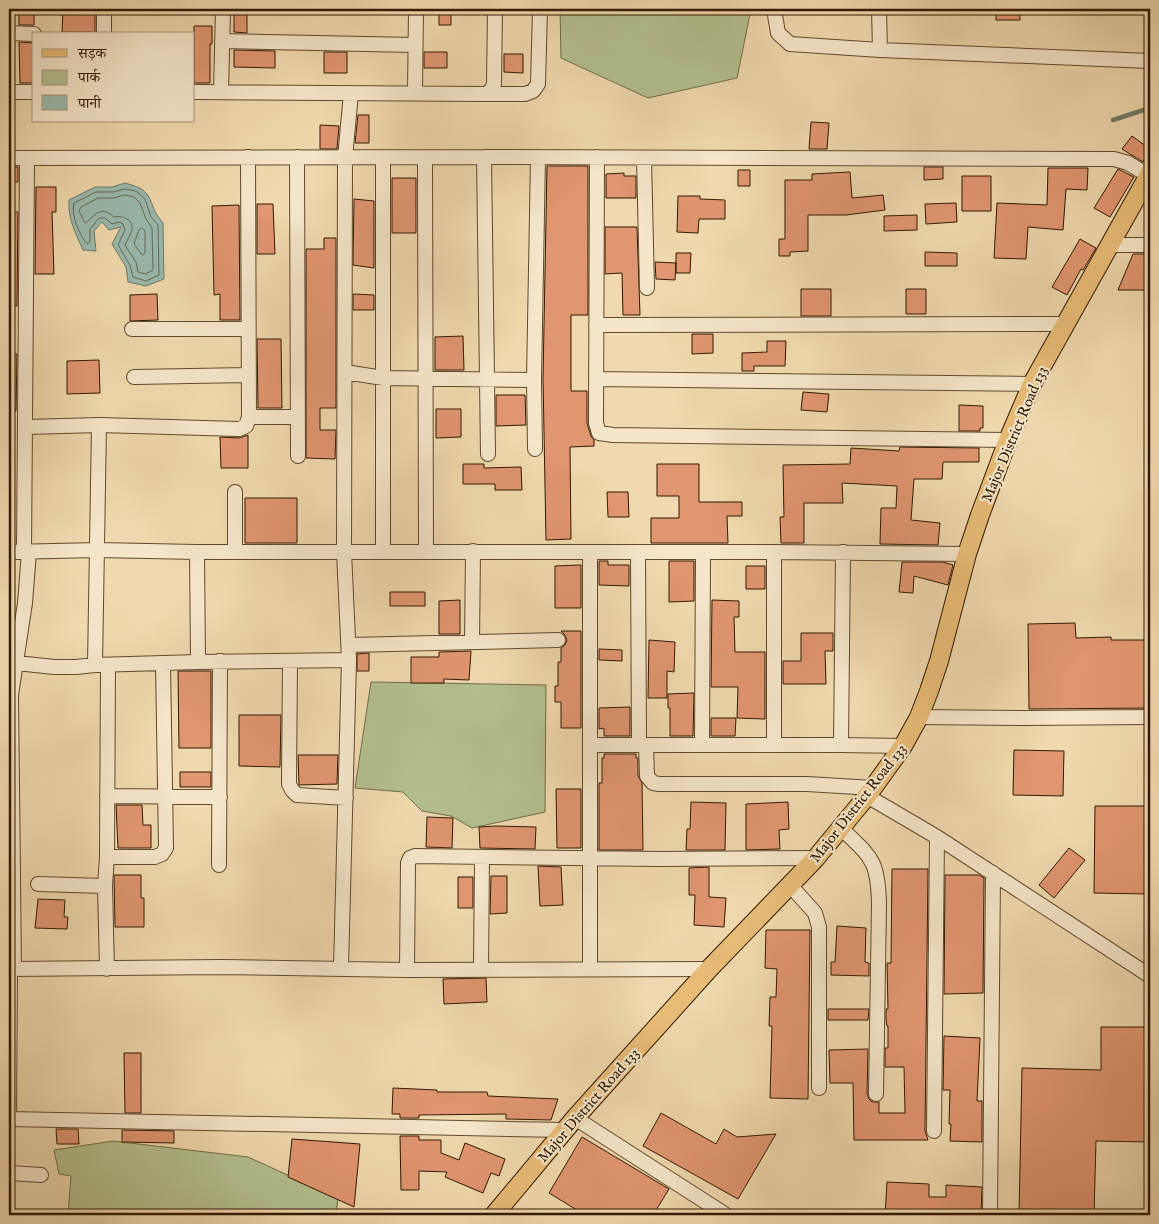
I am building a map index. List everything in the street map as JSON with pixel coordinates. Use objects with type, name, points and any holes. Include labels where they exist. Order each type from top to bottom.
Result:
[{"type":"main road","name":"Major District Road 133","points":[[494,1215],[570,1124],[709,969],[816,858],[870,792],[903,746],[919,717],[939,661],[967,554],[1008,440],[1032,384],[1150,174]]},
{"type":"street","points":[[104,9],[104,32]]},
{"type":"street","points":[[221,92],[223,9]]},
{"type":"street","points":[[415,93],[416,9]]},
{"type":"street","points":[[485,94],[492,91],[494,84],[495,9]]},
{"type":"street","points":[[195,92],[525,94],[533,92],[538,84],[540,9]]},
{"type":"street","points":[[774,9],[778,33],[790,44],[880,50],[1150,61]]},
{"type":"street","points":[[879,9],[880,50]]},
{"type":"street","points":[[9,33],[32,34]]},
{"type":"street","points":[[222,41],[415,45]]},
{"type":"street","points":[[9,92],[32,92]]},
{"type":"street","points":[[341,968],[349,660],[344,552],[346,158],[351,93]]},
{"type":"street","points":[[26,427],[99,425],[239,430],[246,426],[249,417],[248,157]]},
{"type":"street","points":[[298,157],[298,456]]},
{"type":"street","points":[[484,157],[488,454]]},
{"type":"street","points":[[535,449],[534,380],[538,157]]},
{"type":"street","points":[[597,157],[596,424],[599,433],[603,435],[1008,440]]},
{"type":"street","points":[[9,158],[1114,158],[1150,174]]},
{"type":"street","points":[[27,158],[27,552],[25,603],[11,695],[9,1119],[570,1124],[726,1215]]},
{"type":"street","points":[[383,158],[383,551]]},
{"type":"street","points":[[425,158],[426,551]]},
{"type":"street","points":[[644,158],[647,288]]},
{"type":"street","points":[[1110,245],[1150,245]]},
{"type":"street","points":[[596,325],[1066,324]]},
{"type":"street","points":[[132,330],[248,329]]},
{"type":"street","points":[[345,372],[383,378],[534,380]]},
{"type":"street","points":[[134,377],[248,375]]},
{"type":"street","points":[[596,379],[1032,384]]},
{"type":"street","points":[[249,417],[298,417]]},
{"type":"street","points":[[99,425],[98,550],[107,796],[105,886],[107,969]]},
{"type":"street","points":[[235,492],[235,552]]},
{"type":"street","points":[[9,552],[98,550],[197,552],[473,551],[967,554]]},
{"type":"street","points":[[472,642],[473,551]]},
{"type":"street","points":[[197,552],[198,662]]},
{"type":"street","points":[[590,552],[590,969]]},
{"type":"street","points":[[638,552],[642,746],[647,776],[653,783],[807,784],[870,792],[1150,976]]},
{"type":"street","points":[[702,745],[703,552]]},
{"type":"street","points":[[774,552],[774,745]]},
{"type":"street","points":[[841,745],[843,552]]},
{"type":"street","points":[[348,645],[558,640]]},
{"type":"street","points":[[16,663],[76,667],[101,664],[349,660]]},
{"type":"street","points":[[290,661],[289,784],[297,795],[346,798]]},
{"type":"street","points":[[219,865],[220,662]]},
{"type":"street","points":[[107,857],[156,857],[162,854],[166,848],[162,663]]},
{"type":"street","points":[[919,717],[1150,717]]},
{"type":"street","points":[[590,746],[903,746]]},
{"type":"street","points":[[107,796],[220,797]]},
{"type":"street","points":[[841,828],[869,854],[877,875],[879,904],[876,1094]]},
{"type":"street","points":[[934,1131],[937,837]]},
{"type":"street","points":[[406,970],[408,864],[410,858],[415,856],[482,858],[816,858]]},
{"type":"street","points":[[481,970],[482,858]]},
{"type":"street","points":[[990,1215],[993,873]]},
{"type":"street","points":[[38,884],[105,886]]},
{"type":"street","points":[[790,885],[815,913],[819,927],[820,1088]]},
{"type":"street","points":[[11,969],[221,967],[406,970],[709,969]]},
{"type":"street","points":[[9,1173],[41,1175]]},
{"type":"green space","points":[[560,9],[751,9],[737,78],[648,98],[561,58]]},
{"type":"green space","points":[[371,682],[546,685],[545,812],[472,828],[451,816],[422,811],[403,792],[355,788]]},
{"type":"green space","points":[[113,1141],[248,1157],[338,1198],[336,1215],[68,1215],[71,1176],[59,1174],[54,1150]]},
{"type":"water","points":[[125,183],[135,186],[147,194],[163,223],[164,279],[146,286],[128,282],[126,267],[112,244],[121,227],[109,230],[102,222],[94,231],[96,251],[83,250],[71,219],[69,200],[95,187],[112,187]]},
{"type":"building","points":[[19,9],[34,9],[34,25],[19,25]]},
{"type":"building","points":[[63,9],[95,9],[95,32],[62,32]]},
{"type":"building","points":[[234,9],[247,9],[247,33],[234,32]]},
{"type":"building","points":[[439,9],[451,9],[451,25],[439,25]]},
{"type":"building","points":[[996,9],[1020,9],[1020,20],[996,20]]},
{"type":"building","points":[[194,26],[212,26],[210,83],[195,83]]},
{"type":"building","points":[[19,42],[32,43],[32,83],[20,83]]},
{"type":"building","points":[[234,50],[275,51],[275,68],[234,67]]},
{"type":"building","points":[[324,52],[347,52],[347,73],[324,73]]},
{"type":"building","points":[[424,52],[447,52],[447,68],[424,68]]},
{"type":"building","points":[[504,54],[523,54],[523,73],[504,72]]},
{"type":"building","points":[[358,115],[369,115],[369,143],[355,143]]},
{"type":"building","points":[[811,122],[829,123],[827,149],[809,149]]},
{"type":"building","points":[[320,125],[339,126],[337,149],[320,149]]},
{"type":"building","points":[[1132,136],[1150,149],[1143,162],[1122,149]]},
{"type":"building","points":[[547,166],[588,166],[588,315],[571,315],[571,391],[587,391],[587,423],[594,440],[594,446],[570,447],[571,539],[546,540],[543,378]]},
{"type":"building","points":[[9,167],[18,167],[18,182],[9,182]]},
{"type":"building","points":[[924,167],[943,167],[943,179],[924,180]]},
{"type":"building","points":[[1048,168],[1088,168],[1087,190],[1066,189],[1063,230],[1028,227],[1026,259],[994,258],[997,203],[1047,205]]},
{"type":"building","points":[[1118,169],[1134,177],[1110,217],[1094,208]]},
{"type":"building","points":[[738,170],[750,170],[750,186],[738,186]]},
{"type":"building","points":[[850,172],[852,198],[883,195],[885,210],[846,215],[808,215],[808,251],[790,252],[790,256],[779,256],[779,239],[785,239],[785,180],[812,180],[812,174]]},
{"type":"building","points":[[624,173],[624,176],[636,176],[636,198],[606,198],[606,174]]},
{"type":"building","points":[[962,176],[991,176],[991,211],[962,211]]},
{"type":"building","points":[[392,178],[416,178],[416,233],[392,233]]},
{"type":"building","points":[[36,187],[56,187],[56,212],[52,212],[54,274],[35,274]]},
{"type":"building","points":[[678,196],[700,196],[700,199],[725,200],[725,219],[699,219],[698,233],[677,232]]},
{"type":"building","points":[[354,199],[374,201],[374,268],[353,265]]},
{"type":"building","points":[[956,203],[957,222],[926,224],[925,204]]},
{"type":"building","points":[[257,204],[273,204],[275,254],[257,254]]},
{"type":"building","points":[[239,205],[240,320],[220,320],[220,294],[214,295],[212,206]]},
{"type":"building","points":[[9,212],[18,212],[17,306],[9,306]]},
{"type":"building","points":[[917,215],[917,230],[884,231],[884,216]]},
{"type":"building","points":[[605,227],[637,227],[640,315],[623,315],[622,273],[605,274]]},
{"type":"building","points":[[324,238],[336,238],[336,408],[320,408],[320,430],[336,430],[335,459],[306,458],[306,249],[324,249]]},
{"type":"building","points":[[1080,239],[1096,248],[1083,270],[1081,269],[1067,295],[1052,287]]},
{"type":"building","points":[[925,252],[957,253],[957,266],[925,266]]},
{"type":"building","points":[[676,253],[691,253],[690,273],[676,273]]},
{"type":"building","points":[[1133,254],[1150,254],[1150,290],[1118,290]]},
{"type":"building","points":[[655,262],[676,263],[675,280],[656,279]]},
{"type":"building","points":[[801,289],[831,289],[831,316],[801,316]]},
{"type":"building","points":[[906,289],[926,289],[926,314],[906,314]]},
{"type":"building","points":[[157,294],[158,320],[130,321],[130,295]]},
{"type":"building","points":[[353,294],[374,295],[374,310],[353,310]]},
{"type":"building","points":[[692,334],[713,334],[713,353],[692,354]]},
{"type":"building","points":[[463,336],[464,370],[435,370],[435,337]]},
{"type":"building","points":[[257,339],[281,339],[282,408],[258,408]]},
{"type":"building","points":[[767,341],[786,341],[785,366],[754,366],[754,371],[742,371],[742,353],[767,352]]},
{"type":"building","points":[[9,354],[17,354],[16,411],[9,411]]},
{"type":"building","points":[[99,360],[100,393],[67,394],[67,361]]},
{"type":"building","points":[[803,392],[829,394],[827,412],[801,410]]},
{"type":"building","points":[[496,395],[525,395],[526,425],[496,426]]},
{"type":"building","points":[[959,405],[983,406],[983,428],[980,428],[980,431],[959,431]]},
{"type":"building","points":[[436,409],[461,409],[461,437],[436,438]]},
{"type":"building","points":[[248,435],[248,468],[221,468],[220,437],[239,438]]},
{"type":"building","points":[[900,447],[979,448],[979,462],[943,462],[942,479],[914,479],[911,520],[940,523],[938,545],[880,544],[881,508],[896,508],[897,486],[842,483],[843,503],[804,503],[804,543],[781,543],[780,517],[784,517],[783,465],[850,464],[851,448],[899,451]]},
{"type":"building","points":[[463,464],[484,464],[484,468],[521,467],[522,490],[495,490],[495,484],[463,484]]},
{"type":"building","points":[[657,464],[699,464],[699,502],[742,502],[742,516],[727,516],[728,543],[651,543],[651,518],[679,518],[679,496],[657,496]]},
{"type":"building","points":[[607,492],[628,492],[629,517],[608,517]]},
{"type":"building","points":[[245,498],[297,498],[297,543],[245,543]]},
{"type":"building","points":[[599,561],[608,561],[608,565],[629,565],[629,586],[599,585]]},
{"type":"building","points":[[669,561],[694,561],[694,601],[669,602]]},
{"type":"building","points":[[902,562],[943,562],[953,565],[948,585],[914,576],[913,593],[899,592]]},
{"type":"building","points":[[581,565],[581,608],[555,608],[555,566]]},
{"type":"building","points":[[746,566],[765,566],[765,589],[746,589]]},
{"type":"building","points":[[390,592],[425,592],[425,606],[390,606]]},
{"type":"building","points":[[460,600],[460,634],[439,634],[439,601]]},
{"type":"building","points":[[712,600],[739,601],[739,617],[734,617],[735,652],[765,652],[765,719],[737,718],[738,687],[711,687]]},
{"type":"building","points":[[1075,623],[1076,638],[1111,637],[1111,640],[1150,640],[1150,708],[1029,709],[1028,624]]},
{"type":"building","points":[[561,631],[581,631],[581,728],[561,728],[561,702],[555,702],[555,686],[558,686],[558,662],[561,662],[561,648],[567,640]]},
{"type":"building","points":[[801,633],[833,633],[833,651],[825,651],[826,684],[783,684],[783,661],[801,661]]},
{"type":"building","points":[[649,640],[675,642],[674,672],[667,671],[667,698],[648,698]]},
{"type":"building","points":[[599,649],[622,650],[622,661],[599,660]]},
{"type":"building","points":[[471,651],[469,680],[444,679],[444,683],[411,683],[411,657],[439,657],[439,652]]},
{"type":"building","points":[[369,653],[369,671],[357,671],[357,654]]},
{"type":"building","points":[[178,671],[211,671],[211,748],[179,748]]},
{"type":"building","points":[[694,693],[693,736],[670,736],[668,694]]},
{"type":"building","points":[[630,707],[630,736],[604,736],[604,728],[599,729],[599,708]]},
{"type":"building","points":[[239,715],[281,715],[280,767],[239,766]]},
{"type":"building","points":[[711,718],[736,718],[735,736],[711,736]]},
{"type":"building","points":[[1014,750],[1064,751],[1063,796],[1013,795]]},
{"type":"building","points":[[604,754],[636,754],[636,758],[638,758],[638,776],[642,783],[643,850],[599,850],[599,783],[602,783],[602,758],[604,758]]},
{"type":"building","points":[[298,755],[338,755],[337,784],[299,785]]},
{"type":"building","points":[[180,772],[211,772],[211,787],[180,787]]},
{"type":"building","points":[[556,789],[581,789],[581,848],[557,848]]},
{"type":"building","points":[[691,802],[726,803],[725,850],[686,850],[687,829],[690,829]]},
{"type":"building","points":[[788,802],[789,829],[779,830],[780,849],[746,850],[746,804]]},
{"type":"building","points":[[116,805],[142,805],[143,825],[151,825],[151,848],[118,848]]},
{"type":"building","points":[[1095,806],[1149,806],[1148,894],[1094,893]]},
{"type":"building","points":[[427,817],[453,818],[452,848],[426,847]]},
{"type":"building","points":[[479,827],[536,827],[535,849],[480,848]]},
{"type":"building","points":[[1069,848],[1085,860],[1054,898],[1039,885]]},
{"type":"building","points":[[538,866],[561,867],[563,905],[540,906]]},
{"type":"building","points":[[709,867],[709,897],[726,898],[724,927],[694,925],[695,895],[689,895],[689,868]]},
{"type":"building","points":[[892,869],[928,869],[925,1131],[928,1140],[854,1140],[853,1083],[830,1083],[829,1050],[868,1049],[867,1094],[869,1099],[872,1102],[879,1102],[879,1113],[905,1113],[904,1067],[885,1067],[885,1048],[888,1048],[888,1026],[886,1020],[886,1009],[888,1009],[887,963],[891,963]]},
{"type":"building","points":[[114,875],[141,875],[141,898],[144,898],[144,927],[115,927]]},
{"type":"building","points":[[945,875],[979,875],[984,878],[983,993],[944,994]]},
{"type":"building","points":[[491,876],[507,876],[507,913],[490,914]]},
{"type":"building","points":[[458,877],[473,877],[473,908],[458,908]]},
{"type":"building","points":[[38,899],[65,900],[64,917],[68,917],[67,929],[35,928]]},
{"type":"building","points":[[837,926],[866,928],[865,962],[869,963],[869,976],[831,975],[831,962],[835,962]]},
{"type":"building","points":[[766,930],[810,930],[808,1099],[770,1098],[772,1026],[769,1026],[770,997],[776,997],[777,969],[765,968]]},
{"type":"building","points":[[486,978],[487,1002],[444,1004],[443,979]]},
{"type":"building","points":[[828,1009],[869,1009],[868,1020],[828,1020]]},
{"type":"building","points":[[1101,1027],[1150,1027],[1150,1142],[1096,1141],[1094,1215],[1019,1215],[1022,1068],[1101,1070]]},
{"type":"building","points":[[944,1036],[980,1038],[977,1101],[982,1101],[982,1142],[950,1141],[950,1090],[943,1090]]},
{"type":"building","points":[[124,1053],[141,1053],[141,1113],[125,1113]]},
{"type":"building","points":[[393,1088],[437,1090],[437,1092],[487,1092],[488,1096],[558,1099],[551,1120],[506,1119],[506,1114],[419,1115],[419,1118],[400,1118],[400,1114],[392,1114]]},
{"type":"building","points":[[661,1113],[716,1144],[724,1129],[737,1137],[776,1134],[738,1199],[643,1146]]},
{"type":"building","points":[[56,1129],[78,1129],[79,1144],[57,1144]]},
{"type":"building","points":[[122,1130],[174,1131],[174,1143],[122,1142]]},
{"type":"building","points":[[400,1136],[419,1136],[419,1140],[441,1140],[441,1153],[459,1160],[465,1143],[505,1159],[499,1176],[491,1173],[483,1193],[445,1177],[447,1172],[419,1171],[419,1190],[401,1190]]},
{"type":"building","points":[[582,1137],[669,1189],[653,1215],[585,1215],[549,1193]]},
{"type":"building","points":[[292,1139],[360,1144],[354,1207],[288,1177]]},
{"type":"building","points":[[887,1182],[929,1184],[929,1197],[946,1197],[946,1185],[982,1187],[981,1215],[885,1215]]},
{"type":"waterway","points":[[1113,120],[1150,108]]}]
